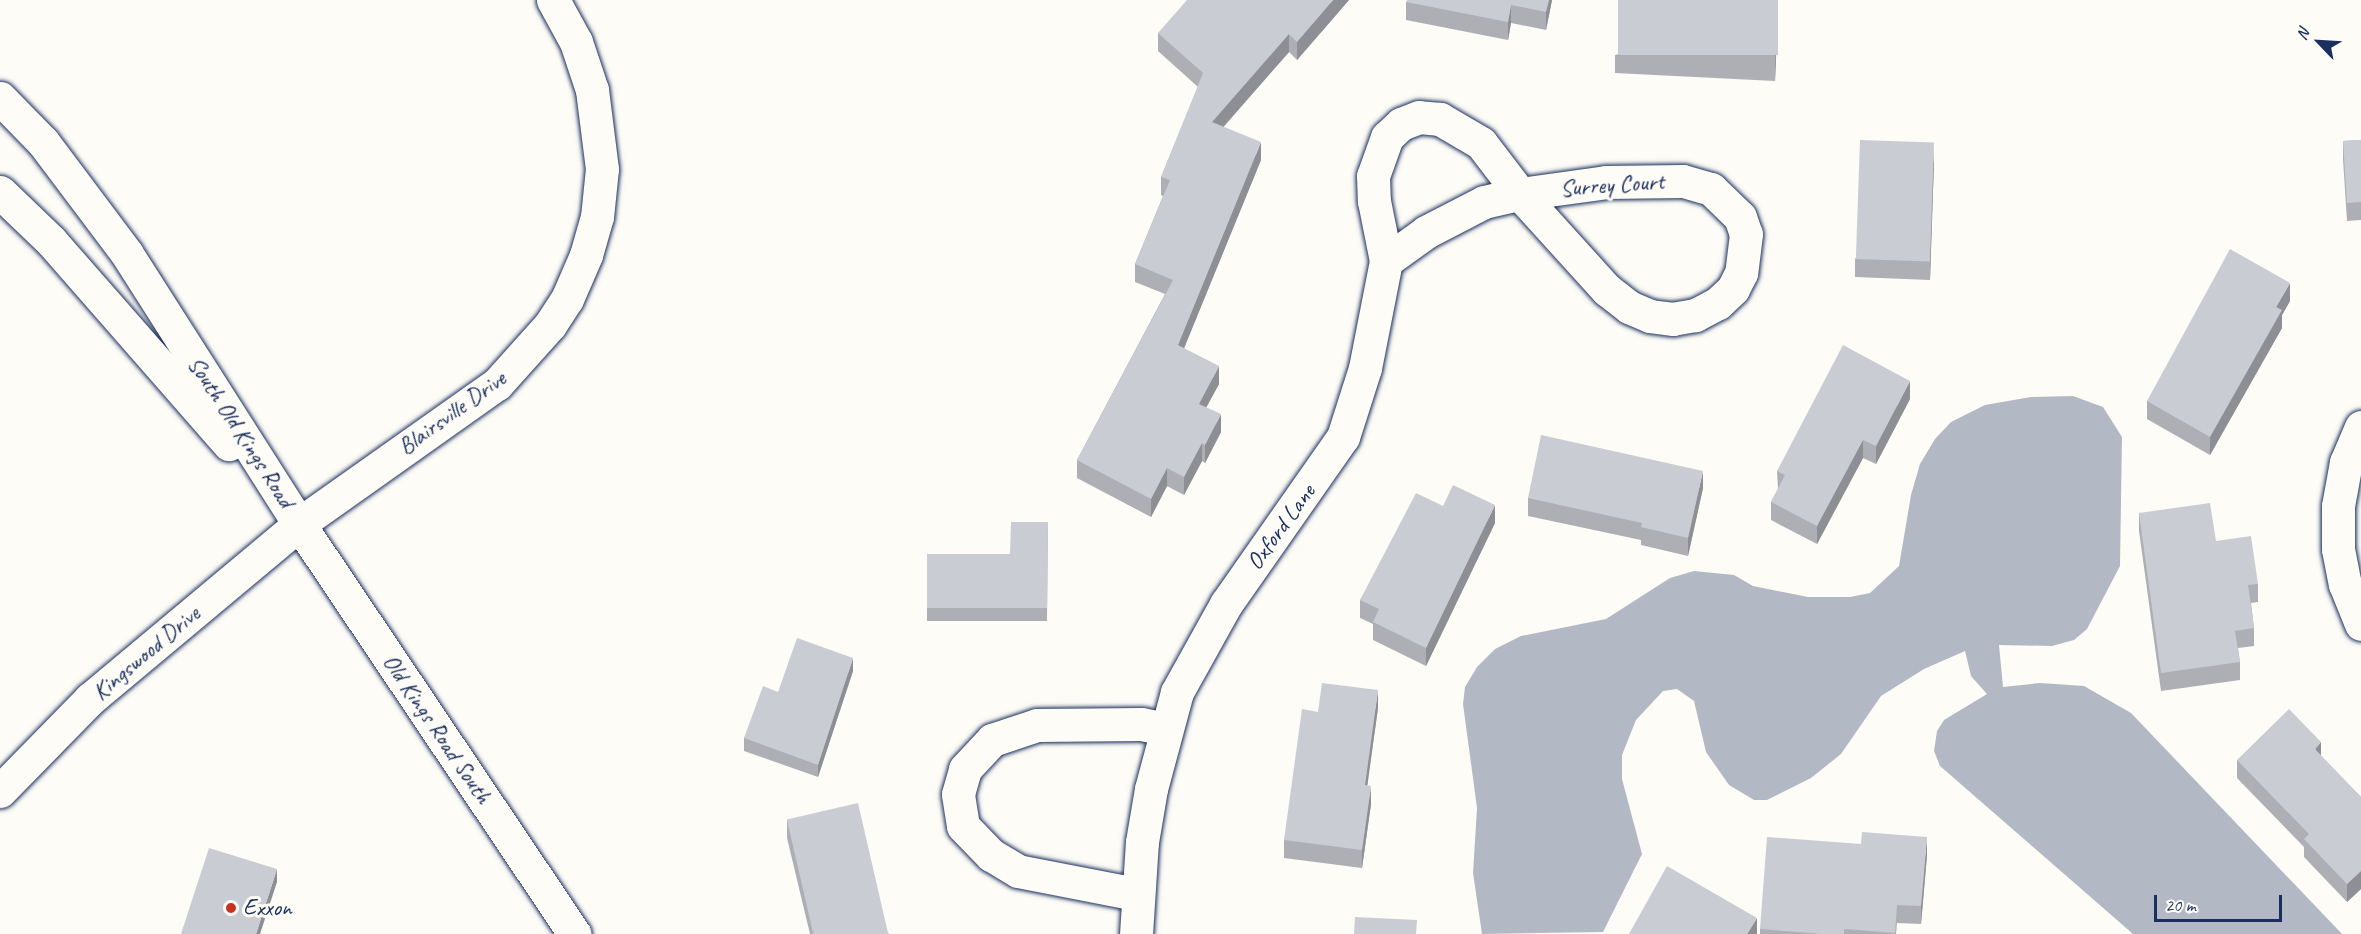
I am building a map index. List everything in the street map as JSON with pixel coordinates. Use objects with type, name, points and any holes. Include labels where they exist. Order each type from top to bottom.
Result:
[{"type":"street","name":"Blairsville Drive","points":[[299,524],[497,384],[537,342],[567,299],[597,217],[602,151],[596,106],[585,65],[553,0]]},
{"type":"street","name":"South Old Kings Road","points":[[0,98],[43,142],[127,254],[299,524]]},
{"type":"street","points":[[1419,117],[1440,118],[1461,128],[1481,143],[1520,194],[1484,202],[1453,216],[1386,261],[1374,201],[1373,176],[1387,137],[1401,124],[1419,117]]},
{"type":"street","name":"Surrey Court","points":[[1652,179],[1683,181],[1711,189],[1740,217],[1746,234],[1741,273],[1733,289],[1718,303],[1695,315],[1673,319],[1650,316],[1629,307],[1607,290],[1520,194],[1652,179]]},
{"type":"street","name":"South Old Kings Road","points":[[0,192],[51,241],[299,524]]},
{"type":"street","name":"Oxford Lane","points":[[1136,934],[1136,894],[1149,800],[1177,692],[1195,655],[1342,437],[1365,368],[1386,261]]},
{"type":"street","points":[[2361,427],[2346,462],[2338,506],[2338,549],[2345,584],[2361,624]]},
{"type":"street","name":"Kingswood Drive","points":[[0,791],[90,699],[299,524]]},
{"type":"street","name":"Old Kings Road South","points":[[299,524],[575,934]]},
{"type":"street","points":[[1136,894],[1018,871],[991,855],[963,826],[958,794],[965,769],[992,740],[1037,725],[1141,724],[1166,729]]},
{"type":"shaded area","points":[[2073,396],[2103,407],[2122,437],[2120,566],[2087,629],[2074,640],[2052,646],[1999,645],[2003,687],[2040,683],[2084,686],[2131,713],[2342,934],[2133,934],[1940,766],[1934,751],[1937,731],[1944,720],[1987,694],[1971,676],[1965,651],[1924,669],[1881,696],[1841,754],[1811,778],[1767,800],[1754,800],[1729,785],[1706,752],[1694,701],[1677,689],[1663,691],[1636,720],[1622,755],[1622,779],[1642,854],[1603,932],[1482,934],[1473,873],[1477,808],[1463,704],[1465,687],[1477,667],[1495,649],[1521,636],[1606,619],[1670,578],[1694,571],[1734,575],[1753,586],[1808,597],[1850,597],[1870,593],[1899,566],[1911,495],[1920,464],[1935,439],[1951,422],[1985,405],[2031,397]]},
{"type":"building","points":[[1187,0],[1333,0],[1297,42],[1289,34],[1212,122],[1261,142],[1178,345],[1219,366],[1199,404],[1221,414],[1205,445],[1202,443],[1184,477],[1167,468],[1151,499],[1077,460],[1173,280],[1135,264],[1170,180],[1161,177],[1203,73],[1158,33]]},
{"type":"building","points":[[1407,0],[1549,0],[1546,12],[1511,5],[1508,22],[1406,2]]},
{"type":"building","points":[[1618,0],[1778,0],[1778,55],[1618,55]]},
{"type":"building","points":[[1860,140],[1934,143],[1930,262],[1856,259]]},
{"type":"building","points":[[2361,140],[2361,202],[2347,203],[2343,141]]},
{"type":"building","points":[[2230,249],[2290,283],[2276,307],[2282,310],[2210,437],[2147,401]]},
{"type":"building","points":[[1843,345],[1910,381],[1876,446],[1863,440],[1817,526],[1771,502],[1785,475],[1777,471]]},
{"type":"building","points":[[1541,435],[1703,471],[1688,538],[1641,527],[1642,523],[1528,498]]},
{"type":"building","points":[[1453,485],[1495,505],[1426,648],[1373,622],[1379,609],[1360,600],[1416,493],[1443,506]]},
{"type":"building","points":[[2210,503],[2216,541],[2251,536],[2258,584],[2248,585],[2254,628],[2235,631],[2240,662],[2161,673],[2139,513]]},
{"type":"building","points":[[1011,522],[1048,522],[1047,608],[927,608],[927,554],[1010,554]]},
{"type":"building","points":[[797,638],[853,658],[818,765],[744,738],[763,686],[778,692]]},
{"type":"building","points":[[1322,683],[1378,690],[1365,785],[1371,786],[1362,850],[1284,840],[1302,709],[1318,712]]},
{"type":"building","points":[[2289,709],[2321,742],[2315,749],[2361,797],[2361,871],[2347,884],[2304,839],[2309,834],[2237,760]]},
{"type":"building","points":[[858,803],[888,934],[813,934],[787,819]]},
{"type":"building","points":[[1862,832],[1927,837],[1921,906],[1897,905],[1895,933],[1844,929],[1844,934],[1822,934],[1760,929],[1767,837],[1861,844]]},
{"type":"building","name":"Exxon","points":[[209,848],[277,869],[256,934],[181,934]]},
{"type":"building","points":[[1667,866],[1757,918],[1747,934],[1629,934]]},
{"type":"building","points":[[1355,917],[1417,920],[1416,934],[1354,934]]},
{"type":"place","name":"Exxon","points":[[231,908]]}]
